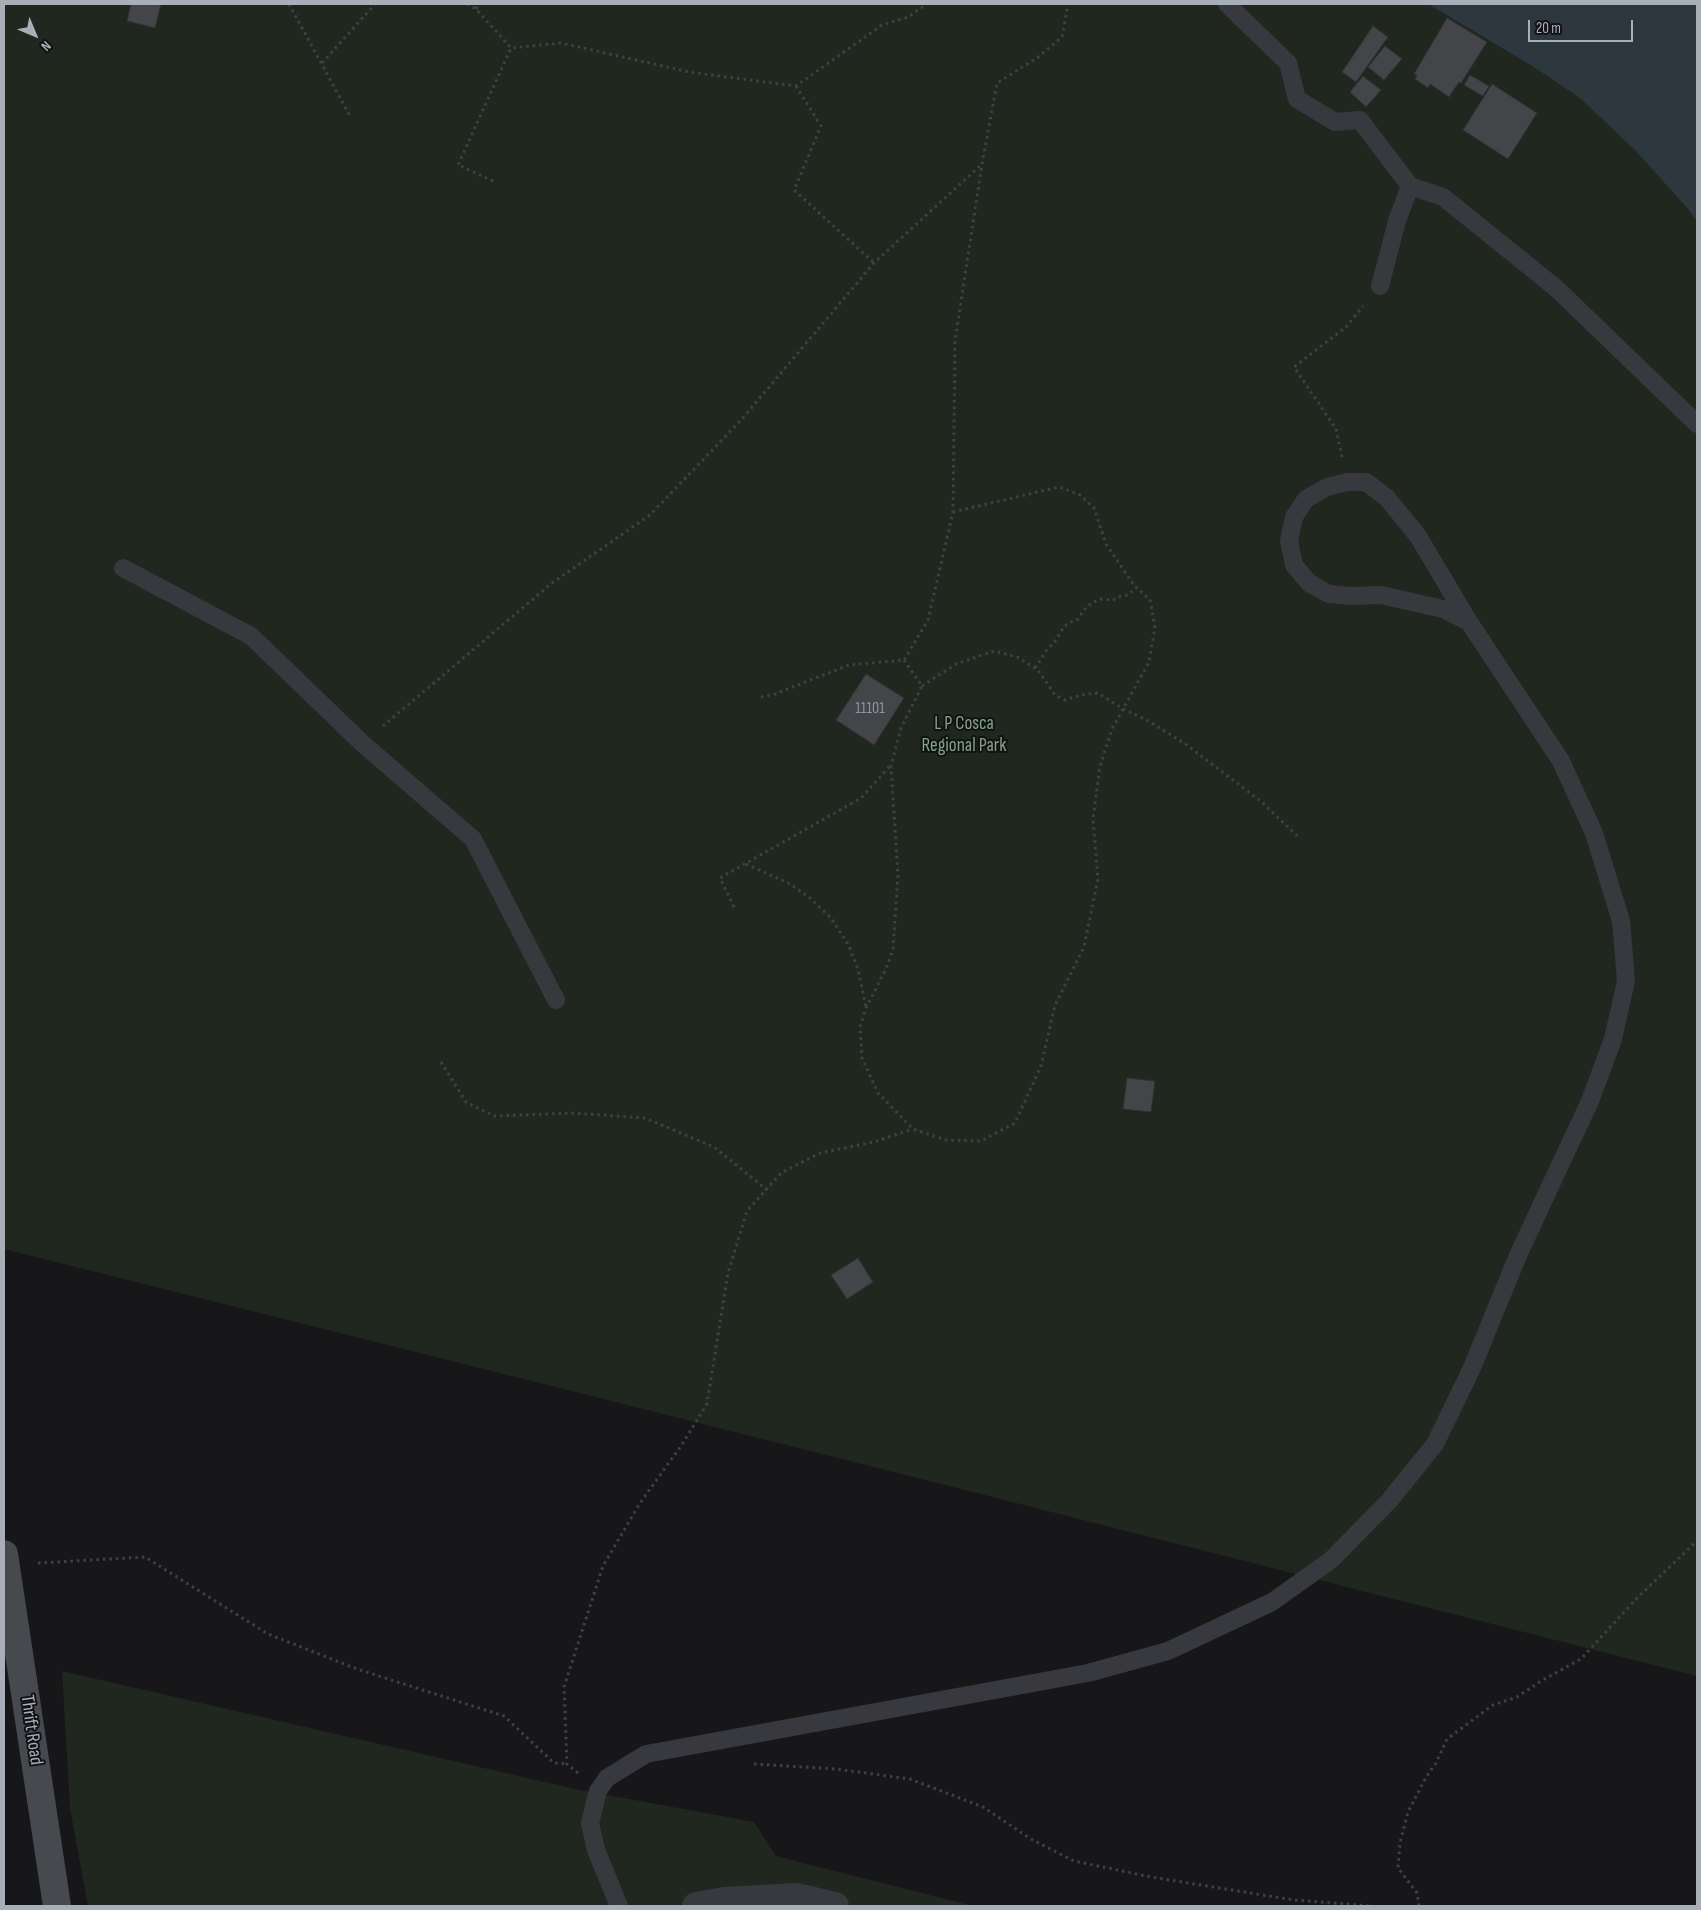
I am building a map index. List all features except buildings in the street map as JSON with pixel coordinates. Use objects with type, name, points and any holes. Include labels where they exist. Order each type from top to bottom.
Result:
[{"type":"street","name":"Thrift Road","points":[[4,1559],[57,1906]]},
{"type":"street","points":[[696,1906],[724,1901],[796,1897],[835,1906]]},
{"type":"lane","points":[[1227,4],[1288,63],[1297,99],[1334,122],[1360,120],[1410,186],[1443,197],[1556,288],[1697,424]]},
{"type":"lane","points":[[1380,286],[1397,221],[1410,186]]},
{"type":"lane","points":[[619,1906],[596,1850],[590,1823],[598,1791],[607,1778],[646,1754],[1088,1673],[1168,1651],[1272,1602],[1331,1560],[1390,1501],[1435,1444],[1471,1370],[1519,1253],[1590,1101],[1613,1039],[1626,981],[1621,922],[1594,832],[1561,761],[1469,622],[1418,536],[1387,498],[1366,482],[1347,482],[1327,487],[1306,499],[1294,517],[1289,541],[1294,565],[1309,583],[1329,594],[1351,596],[1381,595],[1443,609],[1469,622]]},
{"type":"lane","points":[[123,568],[251,636],[362,743],[473,839],[556,1000]]},
{"type":"path","points":[[289,4],[350,116]]},
{"type":"path","points":[[322,63],[375,4]]},
{"type":"path","points":[[467,4],[476,9],[511,48]]},
{"type":"path","points":[[476,9],[480,4]]},
{"type":"path","points":[[511,48],[561,43],[689,72],[796,86],[882,25],[908,18],[927,4]]},
{"type":"path","points":[[904,660],[928,620],[952,512],[955,341],[982,164],[997,83],[1037,58],[1062,37],[1068,4]]},
{"type":"path","points":[[493,181],[458,165],[511,48]]},
{"type":"path","points":[[796,86],[821,126],[794,190],[874,263]]},
{"type":"path","points":[[362,743],[552,583],[650,515],[742,420],[874,263],[982,164]]},
{"type":"path","points":[[1346,326],[1294,367],[1336,429],[1347,482]]},
{"type":"path","points":[[952,512],[1059,487],[1080,495],[1094,508],[1106,544],[1137,587],[1150,600],[1155,628],[1149,662],[1123,709],[1112,729],[1100,766],[1094,819],[1098,880],[1084,946],[1055,1005],[1041,1066],[1015,1123],[981,1141],[946,1140],[913,1129],[878,1093],[862,1058],[860,1027],[866,1008],[886,969],[893,949],[898,875],[891,766],[901,728],[922,686],[956,664],[994,651],[1017,657],[1038,670],[1055,695],[1065,700],[1081,695],[1098,694],[1123,709],[1145,719],[1184,743],[1262,802],[1298,836]]},
{"type":"path","points":[[1035,668],[1063,628],[1068,623],[1077,620],[1087,606],[1100,599],[1112,600],[1128,595],[1137,587]]},
{"type":"path","points":[[904,660],[922,686]]},
{"type":"path","points":[[761,697],[775,694],[849,665],[904,660]]},
{"type":"path","points":[[734,907],[720,878],[860,798],[891,766]]},
{"type":"path","points":[[746,863],[790,884],[810,898],[830,918],[848,944],[858,969],[866,1008]]},
{"type":"path","points":[[441,1062],[466,1102],[494,1116],[571,1113],[645,1118],[714,1147],[767,1190]]},
{"type":"path","points":[[567,1764],[564,1687],[603,1566],[640,1503],[681,1446],[707,1404],[728,1273],[747,1211],[780,1173],[820,1154],[874,1142],[913,1129]]},
{"type":"path","points":[[1419,1906],[1417,1893],[1398,1868],[1400,1843],[1408,1812],[1436,1763],[1447,1739],[1493,1705],[1517,1697],[1541,1681],[1581,1659],[1637,1598],[1697,1541]]},
{"type":"path","points":[[4,1559],[145,1557],[268,1634],[358,1669],[504,1716],[554,1763],[567,1764],[598,1791]]},
{"type":"path","points":[[752,1764],[836,1769],[910,1779],[983,1808],[1031,1839],[1074,1860],[1151,1877],[1294,1900],[1371,1906]]},
{"type":"green space","name":"L P Cosca Regional Park","points":[[4,4],[1697,4],[1697,1676],[835,1457],[4,1249]]},
{"type":"green space","points":[[62,1671],[575,1789],[754,1822],[776,1856],[973,1906],[88,1906],[70,1808]]},
{"type":"shaded area","points":[[1428,4],[1697,4],[1697,222],[1689,210],[1636,151],[1580,98],[1534,67]]}]
